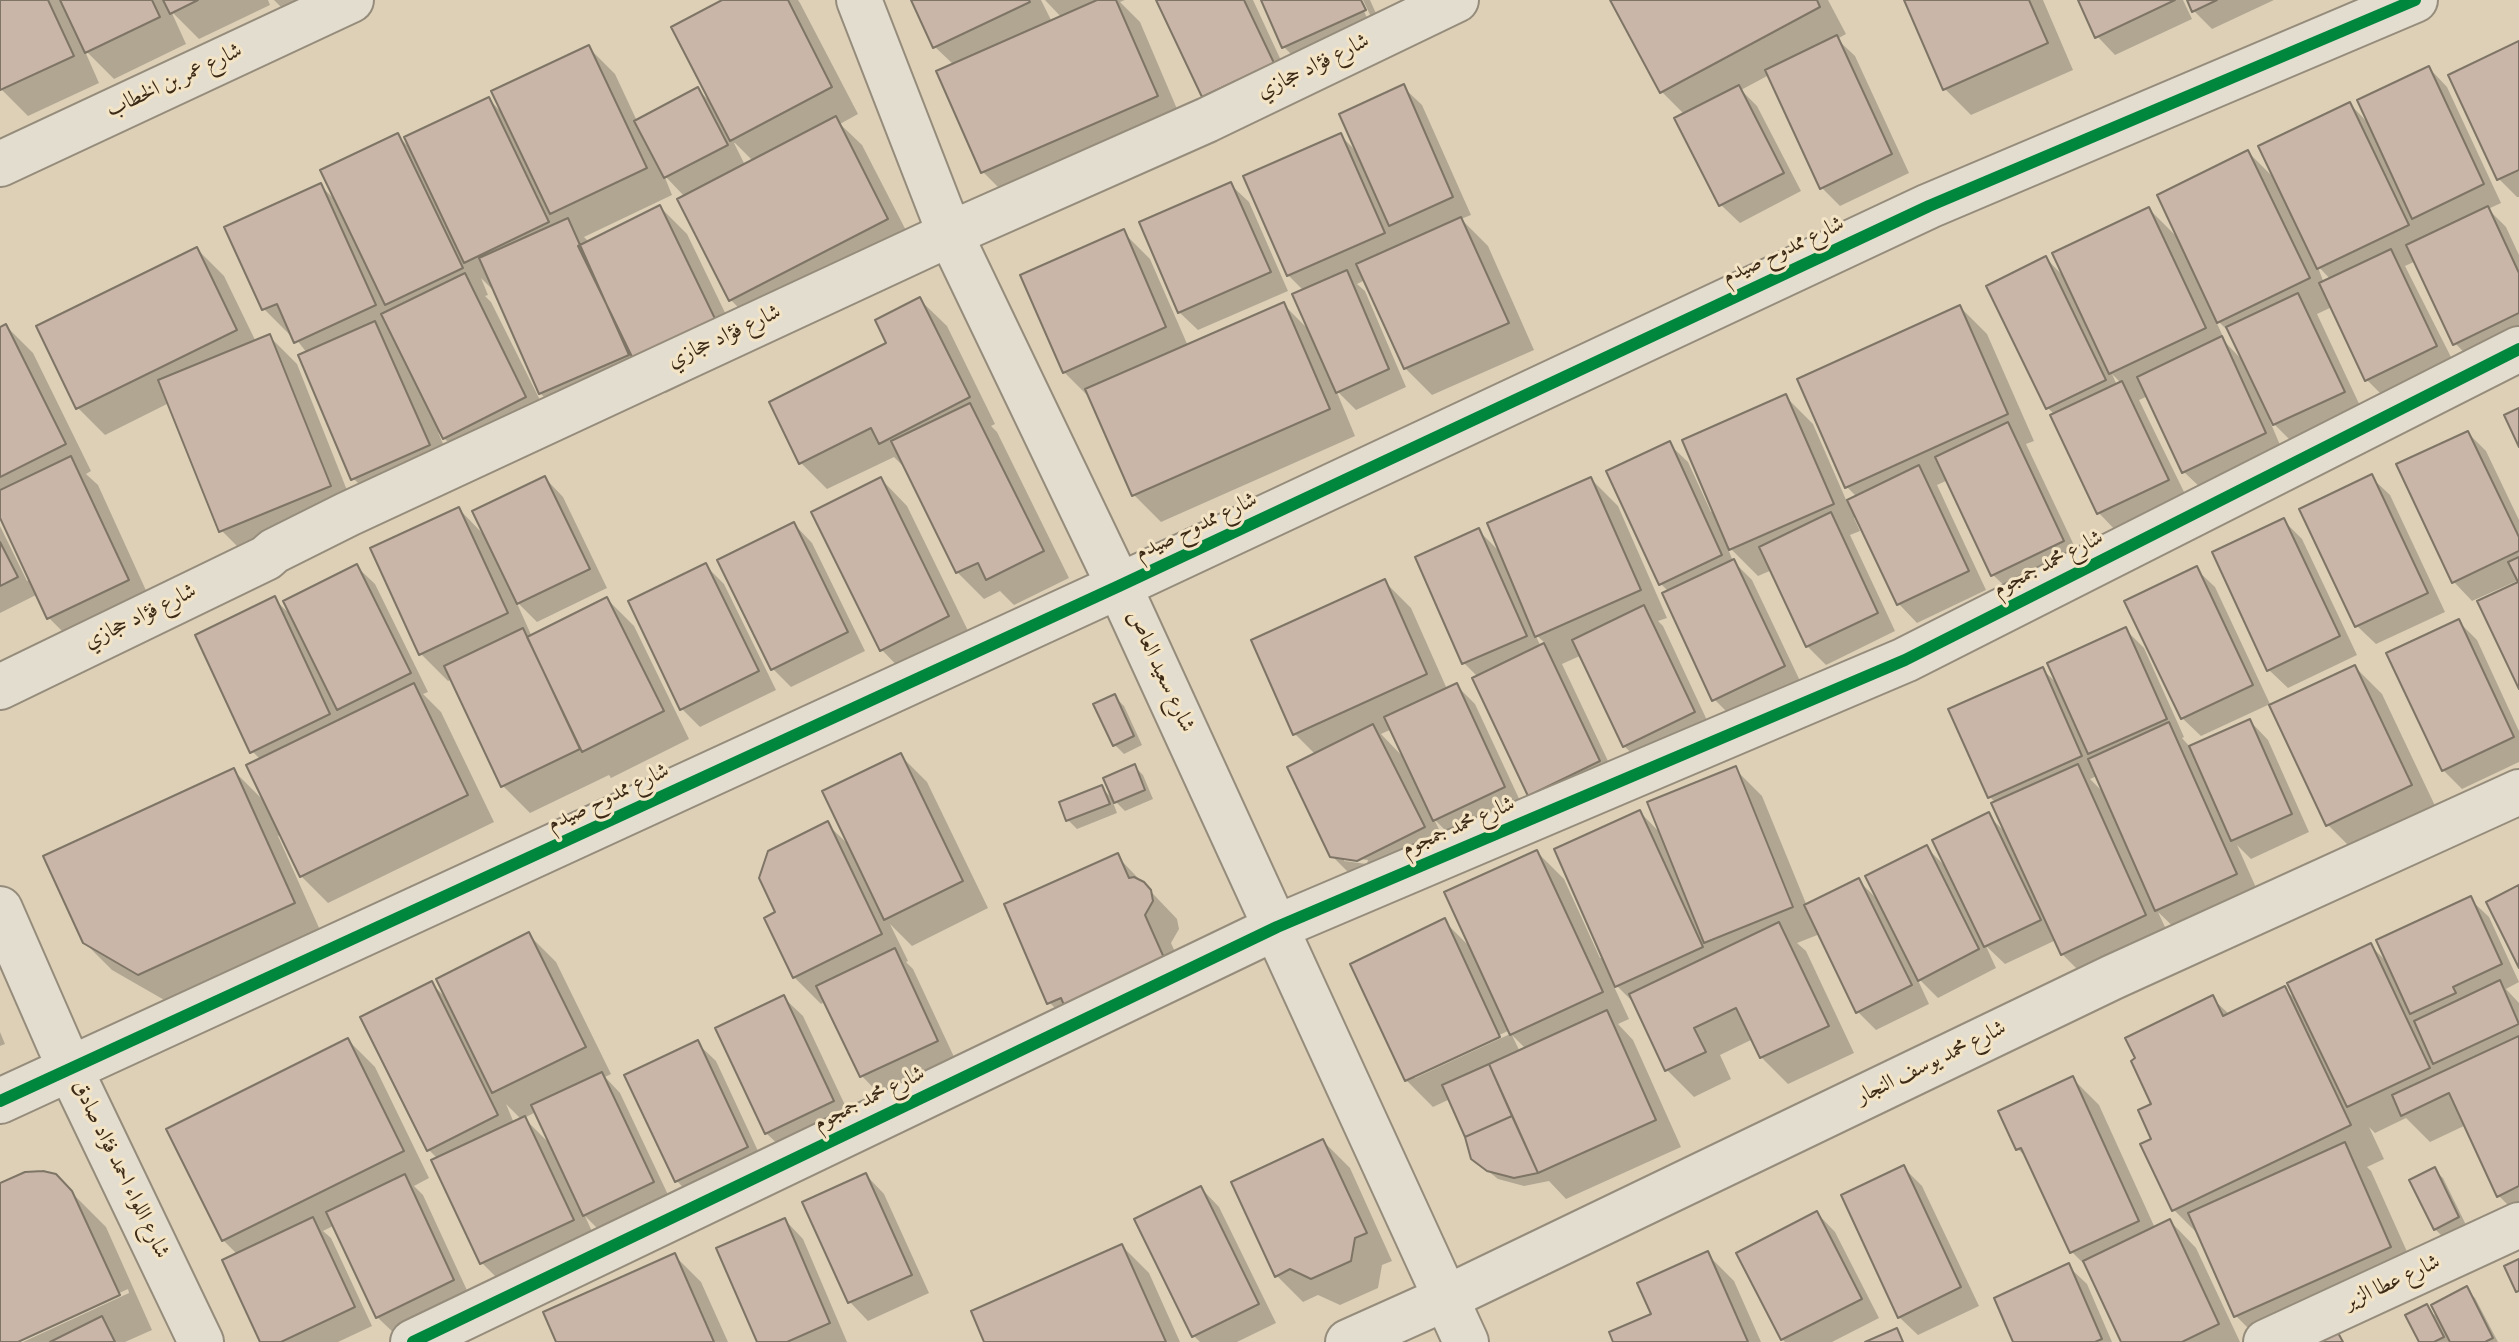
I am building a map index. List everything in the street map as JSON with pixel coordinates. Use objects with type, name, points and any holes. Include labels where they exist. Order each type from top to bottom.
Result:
[{"type":"street","name":"شارع عمر بن الخطاب","points":[[0,164],[351,0]]},
{"type":"street","name":"شارع سعيد العاص","points":[[859,0],[950,234],[1119,586],[1466,1342]]},
{"type":"street","name":"شارع فؤاد حجازي","points":[[0,687],[266,558],[348,514],[950,234],[1207,120],[1456,0]]},
{"type":"street","name":"شارع ممدوح صيدم","points":[[0,1101],[1119,586],[1929,206],[2415,0]]},
{"type":"street","name":"شارع محمد جمجوم","points":[[413,1342],[1277,927],[1905,660],[2519,349]]},
{"type":"street","name":"شارع محمد يوسف النجار","points":[[1348,1342],[1444,1299],[2113,977],[2519,792]]},
{"type":"street","name":"شارع اللواء احمد فؤاد صادق","points":[[0,909],[70,1069],[201,1342]]},
{"type":"street","name":"شارع عطا الزير","points":[[2266,1342],[2519,1225]]},
{"type":"building","points":[[0,0],[48,0],[74,56],[0,90]]},
{"type":"building","points":[[60,0],[152,0],[160,17],[85,53]]},
{"type":"building","points":[[163,0],[198,0],[170,14]]},
{"type":"building","points":[[722,0],[788,0],[832,87],[730,141],[671,27]]},
{"type":"building","points":[[911,0],[1029,0],[1030,2],[933,48]]},
{"type":"building","points":[[1097,0],[1116,0],[1158,96],[981,173],[936,71]]},
{"type":"building","points":[[1156,0],[1244,0],[1274,63],[1202,97]]},
{"type":"building","points":[[1261,0],[1361,0],[1366,10],[1282,48]]},
{"type":"building","points":[[1610,0],[1817,0],[1820,7],[1660,93]]},
{"type":"building","points":[[1904,0],[2029,0],[2048,43],[1943,90]]},
{"type":"building","points":[[2078,0],[2175,0],[2095,38]]},
{"type":"building","points":[[2187,0],[2217,0],[2192,12]]},
{"type":"building","points":[[1837,35],[1892,154],[1820,189],[1765,70]]},
{"type":"building","points":[[2519,41],[2519,170],[2497,180],[2448,75]]},
{"type":"building","points":[[589,45],[647,168],[550,214],[491,91]]},
{"type":"building","points":[[2429,66],[2484,184],[2412,219],[2357,100]]},
{"type":"building","points":[[1404,84],[1453,197],[1389,226],[1339,114]]},
{"type":"building","points":[[1739,85],[1784,173],[1719,206],[1674,118]]},
{"type":"building","points":[[698,87],[728,145],[664,178],[634,121]]},
{"type":"building","points":[[489,97],[549,222],[464,263],[404,137]]},
{"type":"building","points":[[2350,102],[2409,225],[2317,269],[2258,146]]},
{"type":"building","points":[[836,116],[888,219],[729,301],[677,199]]},
{"type":"building","points":[[398,133],[463,268],[385,305],[320,170]]},
{"type":"building","points":[[1341,133],[1385,233],[1287,276],[1243,176]]},
{"type":"building","points":[[2248,150],[2310,278],[2217,323],[2157,195]]},
{"type":"building","points":[[1231,182],[1271,272],[1178,313],[1139,222]]},
{"type":"building","points":[[321,183],[376,305],[294,343],[277,304],[262,310],[224,227]]},
{"type":"building","points":[[660,205],[719,327],[637,367],[578,246]]},
{"type":"building","points":[[2488,206],[2519,273],[2519,313],[2453,345],[2406,245]]},
{"type":"building","points":[[2149,207],[2206,328],[2109,374],[2052,253]]},
{"type":"building","points":[[1461,217],[1509,323],[1404,369],[1356,264]]},
{"type":"building","points":[[568,218],[629,355],[539,394],[479,258]]},
{"type":"building","points":[[1124,229],[1166,327],[1063,373],[1020,275]]},
{"type":"building","points":[[197,247],[237,330],[76,409],[36,326]]},
{"type":"building","points":[[2391,249],[2437,346],[2365,381],[2319,283]]},
{"type":"building","points":[[2046,256],[2106,380],[2046,409],[1986,286]]},
{"type":"building","points":[[1347,270],[1389,369],[1336,393],[1292,294]]},
{"type":"building","points":[[465,273],[526,397],[443,439],[381,314]]},
{"type":"building","points":[[2298,293],[2345,392],[2273,425],[2226,327]]},
{"type":"building","points":[[920,297],[970,397],[879,444],[871,428],[799,464],[769,402],[886,343],[875,320]]},
{"type":"building","points":[[1284,302],[1330,409],[1132,496],[1085,389]]},
{"type":"building","points":[[1960,305],[2008,414],[1845,488],[1797,379]]},
{"type":"building","points":[[375,321],[430,445],[351,480],[298,355]]},
{"type":"building","points":[[6,324],[66,444],[0,477],[0,327]]},
{"type":"building","points":[[270,334],[331,486],[219,532],[158,380]]},
{"type":"building","points":[[2222,336],[2266,433],[2182,473],[2137,377]]},
{"type":"building","points":[[2122,381],[2169,480],[2097,514],[2050,415]]},
{"type":"building","points":[[1786,394],[1834,504],[1729,550],[1682,440]]},
{"type":"building","points":[[970,403],[1044,551],[986,580],[978,563],[956,573],[891,441]]},
{"type":"building","points":[[2519,408],[2519,447],[2504,415]]},
{"type":"building","points":[[2008,422],[2064,541],[1991,576],[1935,457]]},
{"type":"building","points":[[2468,431],[2519,537],[2519,551],[2452,583],[2396,464]]},
{"type":"building","points":[[1670,441],[1722,555],[1659,585],[1606,471]]},
{"type":"building","points":[[71,456],[129,580],[47,619],[0,518],[0,490]]},
{"type":"building","points":[[1919,465],[1969,571],[1897,605],[1847,500]]},
{"type":"building","points":[[2372,474],[2428,593],[2355,627],[2299,509]]},
{"type":"building","points":[[545,476],[590,569],[517,604],[472,511]]},
{"type":"building","points":[[881,477],[949,616],[880,651],[811,512]]},
{"type":"building","points":[[1591,477],[1641,590],[1535,637],[1487,523]]},
{"type":"building","points":[[459,507],[508,613],[419,655],[370,548]]},
{"type":"building","points":[[1831,512],[1878,613],[1806,647],[1759,547]]},
{"type":"building","points":[[2284,518],[2340,636],[2267,671],[2212,552]]},
{"type":"building","points":[[794,522],[848,632],[771,670],[717,560]]},
{"type":"building","points":[[1479,528],[1527,636],[1462,664],[1415,557]]},
{"type":"building","points":[[0,542],[18,577],[0,586]]},
{"type":"building","points":[[2519,557],[2519,689],[2477,601],[2518,582],[2508,562]]},
{"type":"building","points":[[1734,559],[1785,666],[1712,701],[1662,593]]},
{"type":"building","points":[[706,563],[759,671],[680,710],[628,601]]},
{"type":"building","points":[[357,564],[411,673],[337,710],[283,601]]},
{"type":"building","points":[[2197,566],[2253,685],[2181,719],[2124,601]]},
{"type":"building","points":[[1385,579],[1427,674],[1293,735],[1251,640]]},
{"type":"building","points":[[275,596],[330,714],[250,753],[195,635]]},
{"type":"building","points":[[607,597],[664,711],[582,752],[527,637]]},
{"type":"building","points":[[1644,605],[1695,712],[1623,747],[1572,640]]},
{"type":"building","points":[[2459,619],[2514,737],[2442,771],[2386,653]]},
{"type":"building","points":[[2126,627],[2167,719],[2088,754],[2047,663]]},
{"type":"building","points":[[523,628],[580,749],[501,787],[444,666]]},
{"type":"building","points":[[1544,643],[1600,761],[1528,796],[1472,678]]},
{"type":"building","points":[[2355,665],[2412,785],[2326,826],[2269,705]]},
{"type":"building","points":[[2043,667],[2082,756],[1988,798],[1948,709]]},
{"type":"building","points":[[414,683],[468,795],[300,877],[246,765]]},
{"type":"building","points":[[1457,683],[1505,787],[1433,821],[1384,717]]},
{"type":"building","points":[[1115,694],[1134,736],[1113,746],[1093,704]]},
{"type":"building","points":[[2250,719],[2292,814],[2231,841],[2189,746]]},
{"type":"building","points":[[2169,722],[2237,874],[2155,911],[2088,759]]},
{"type":"building","points":[[1373,724],[1425,827],[1357,861],[1330,857],[1287,767]]},
{"type":"building","points":[[901,753],[963,881],[884,920],[822,791]]},
{"type":"building","points":[[1135,764],[1145,790],[1114,803],[1103,778]]},
{"type":"building","points":[[2078,764],[2146,915],[2061,955],[1991,803]]},
{"type":"building","points":[[1736,766],[1793,907],[1704,943],[1647,802]]},
{"type":"building","points":[[234,768],[295,903],[138,975],[83,943],[43,856]]},
{"type":"building","points":[[1102,785],[1110,804],[1066,821],[1059,802]]},
{"type":"building","points":[[1640,810],[1703,947],[1615,987],[1554,849]]},
{"type":"building","points":[[1989,812],[2041,920],[1984,947],[1932,840]]},
{"type":"building","points":[[828,821],[882,934],[793,978],[764,918],[775,912],[759,878],[768,851]]},
{"type":"building","points":[[1927,845],[1979,949],[1918,981],[1865,876]]},
{"type":"building","points":[[1537,850],[1603,992],[1510,1035],[1444,892]]},
{"type":"building","points":[[1118,853],[1129,878],[1144,882],[1151,890],[1153,901],[1145,915],[1165,960],[1064,1005],[1061,998],[1047,1004],[1004,904]]},
{"type":"building","points":[[1859,878],[1912,985],[1856,1013],[1804,905]]},
{"type":"building","points":[[2519,885],[2519,968],[2486,902]]},
{"type":"building","points":[[2471,896],[2502,964],[2453,987],[2456,993],[2410,1014],[2376,940]]},
{"type":"building","points":[[1445,918],[1500,1037],[1405,1081],[1350,964]]},
{"type":"building","points":[[1779,922],[1829,1026],[1760,1058],[1736,1008],[1694,1028],[1706,1052],[1665,1071],[1629,994]]},
{"type":"building","points":[[529,932],[586,1047],[492,1093],[436,979]]},
{"type":"building","points":[[2371,943],[2430,1068],[2347,1107],[2287,983]]},
{"type":"building","points":[[895,948],[938,1041],[860,1077],[816,986]]},
{"type":"building","points":[[2500,980],[2519,1024],[2433,1064],[2414,1021]]},
{"type":"building","points":[[432,981],[498,1115],[427,1151],[360,1017]]},
{"type":"building","points":[[2285,986],[2351,1125],[2172,1211],[2140,1144],[2151,1139],[2138,1110],[2151,1104],[2131,1061],[2135,1058],[2125,1038],[2213,995],[2223,1016]]},
{"type":"building","points":[[784,995],[834,1101],[765,1134],[715,1028]]},
{"type":"building","points":[[1607,1010],[1656,1120],[1538,1173],[1489,1064]]},
{"type":"building","points":[[2519,1036],[2519,1186],[2497,1197],[2449,1093],[2401,1116],[2392,1095]]},
{"type":"building","points":[[348,1038],[404,1151],[222,1241],[166,1129]]},
{"type":"building","points":[[698,1040],[748,1147],[675,1182],[624,1075]]},
{"type":"building","points":[[1489,1064],[1512,1116],[1465,1137],[1442,1085]]},
{"type":"building","points":[[602,1072],[654,1182],[583,1216],[531,1105]]},
{"type":"building","points":[[2073,1076],[2139,1221],[2070,1253],[2021,1148],[2016,1150],[1998,1111]]},
{"type":"building","points":[[525,1116],[574,1220],[480,1264],[431,1160]]},
{"type":"building","points":[[1512,1116],[1538,1173],[1514,1178],[1487,1171],[1471,1159],[1465,1137]]},
{"type":"building","points":[[1323,1139],[1367,1233],[1355,1238],[1351,1261],[1311,1279],[1290,1269],[1275,1277],[1231,1182]]},
{"type":"building","points":[[2345,1142],[2391,1247],[2234,1317],[2188,1213]]},
{"type":"building","points":[[1904,1165],[1961,1287],[1898,1318],[1841,1195]]},
{"type":"building","points":[[2435,1167],[2459,1217],[2434,1230],[2409,1180]]},
{"type":"building","points":[[25,1172],[56,1174],[72,1191],[120,1295],[18,1342],[0,1342],[0,1183]]},
{"type":"building","points":[[866,1173],[912,1275],[848,1303],[802,1202]]},
{"type":"building","points":[[405,1174],[454,1280],[376,1318],[326,1212]]},
{"type":"building","points":[[1201,1186],[1259,1304],[1192,1337],[1134,1219]]},
{"type":"building","points":[[1817,1211],[1862,1299],[1781,1340],[1736,1253]]},
{"type":"building","points":[[313,1217],[355,1307],[281,1342],[260,1342],[222,1260]]},
{"type":"building","points":[[785,1218],[830,1323],[787,1342],[757,1342],[716,1248]]},
{"type":"building","points":[[2170,1219],[2219,1324],[2182,1342],[2121,1342],[2083,1261]]},
{"type":"building","points":[[1122,1244],[1166,1342],[984,1342],[971,1311]]},
{"type":"building","points":[[1708,1251],[1748,1342],[1613,1342],[1609,1332],[1651,1314],[1637,1283]]},
{"type":"building","points":[[675,1253],[714,1342],[556,1342],[543,1312]]},
{"type":"building","points":[[2519,1259],[2519,1291],[2516,1292],[2504,1266]]},
{"type":"building","points":[[2069,1263],[2102,1339],[2095,1342],[2013,1342],[1994,1298]]},
{"type":"building","points":[[2467,1286],[2493,1338],[2485,1342],[2450,1342],[2431,1305]]},
{"type":"building","points":[[2427,1304],[2444,1337],[2434,1342],[2419,1342],[2405,1315]]},
{"type":"building","points":[[102,1316],[115,1342],[50,1342]]},
{"type":"building","points":[[1897,1328],[1903,1342],[1865,1342]]},
{"type":"building","points":[[2336,1329],[2343,1342],[2314,1342]]},
{"type":"cycle path","points":[[0,1101],[1119,586],[1929,206],[2415,0]]},
{"type":"cycle path","points":[[413,1342],[1277,927],[1905,660],[2519,349]]}]
